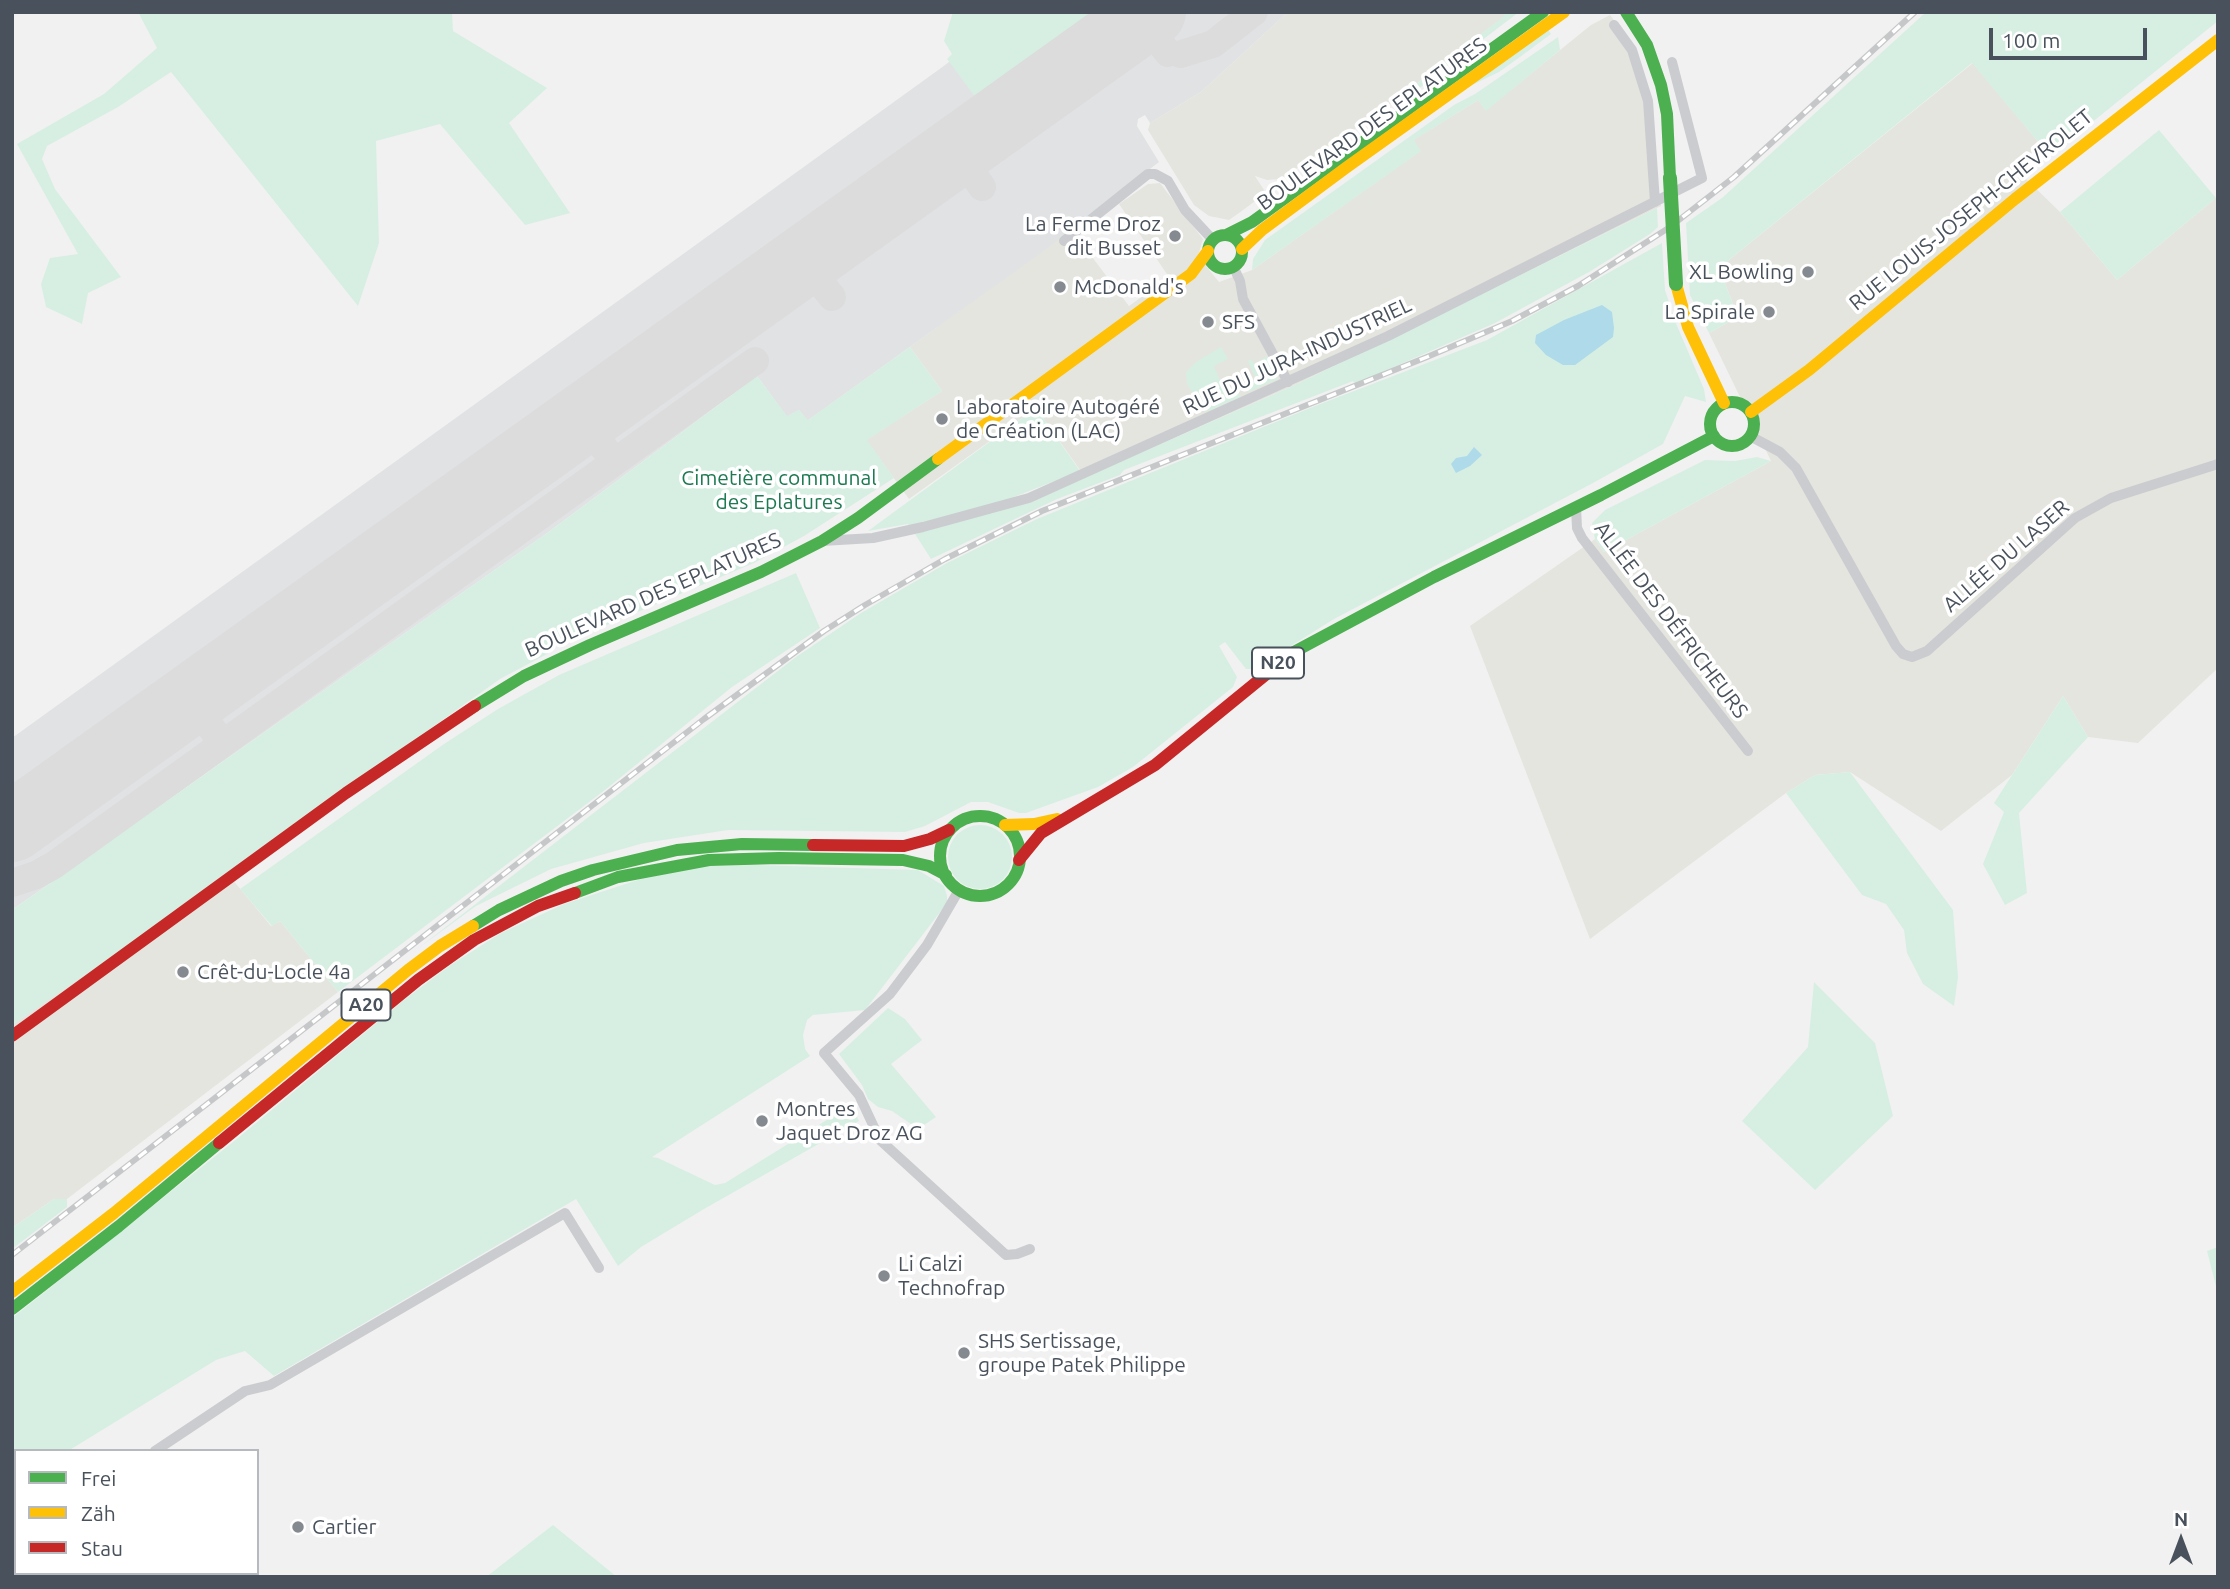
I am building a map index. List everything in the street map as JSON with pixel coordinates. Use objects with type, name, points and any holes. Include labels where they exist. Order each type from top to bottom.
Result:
[{"type":"main road","name":"BOULEVARD DES EPLATURES","points":[[12,1036],[423,740],[524,676],[740,582],[822,541],[858,518],[1191,274],[1216,242],[1252,222],[1543,12]]},
{"type":"main road","name":"BOULEVARD DES EPLATURES","points":[[1241,249],[1262,230],[1347,167],[1564,12]]},
{"type":"main road","points":[[1626,12],[1650,52],[1667,114],[1676,284],[1688,327],[1724,403]]},
{"type":"main road","name":"RUE LOUIS-JOSEPH-CHEVROLET","points":[[1751,412],[1810,370],[1972,234],[2218,40]]},
{"type":"main road","points":[[1234,238],[1241,249],[1241,257],[1233,267],[1225,269],[1210,261],[1216,242],[1234,238]]},
{"type":"main road","name":"BOULEVARD DES EPLATURES","points":[[1191,274],[1218,267]]},
{"type":"main road","points":[[1724,403],[1739,403],[1751,412],[1754,422],[1751,436],[1735,446],[1723,444],[1714,436],[1711,417],[1724,403]]},
{"type":"main road","name":"N20","points":[[960,890],[978,895],[998,891],[1012,878],[1019,860],[1041,833],[1155,765],[1292,653],[1332,629],[1714,436]]},
{"type":"main road","name":"N20","points":[[949,830],[972,817],[990,817],[1005,825],[1062,819]]},
{"type":"main road","points":[[1005,825],[1017,841],[1019,860]]},
{"type":"main road","points":[[949,830],[944,838],[940,857],[946,876],[960,890]]},
{"type":"main road","name":"A20","points":[[12,1292],[114,1213],[408,970],[468,928],[530,894],[604,867],[677,850],[742,844],[904,846],[930,839],[949,830]]},
{"type":"main road","name":"A20","points":[[12,1309],[130,1217],[418,980],[474,940],[538,906],[618,877],[709,860],[903,860],[929,866],[946,876]]},
{"type":"street","points":[[1614,25],[1632,50],[1648,101],[1655,202]]},
{"type":"street","name":"RUE DU JURA-INDUSTRIEL","points":[[822,541],[873,538],[1029,498],[1388,336],[1702,178],[1672,62]]},
{"type":"street","points":[[1064,241],[1148,174],[1156,174],[1167,181],[1185,210],[1216,242]]},
{"type":"street","points":[[1233,267],[1240,281],[1243,299],[1288,383]]},
{"type":"street","name":"ALLÉE DU LASER","points":[[1751,436],[1780,452],[1796,468],[1896,646],[1905,656],[1915,657],[1927,651],[2075,518],[2111,498],[2218,464]]},
{"type":"street","name":"ALLÉE DES DÉFRICHEURS","points":[[1576,507],[1577,528],[1582,538],[1748,751]]},
{"type":"street","points":[[960,890],[927,945],[890,994],[824,1053],[859,1095],[880,1140],[1006,1255],[1030,1249]]},
{"type":"street","points":[[158,1449],[245,1391],[270,1385],[565,1213],[599,1268]]},
{"type":"shaded area","points":[[1016,12],[1288,12],[1201,92],[1150,123],[1145,115],[1138,119],[1137,126],[1159,162],[1042,252],[807,421],[799,410],[787,417],[757,376],[550,531],[12,910],[12,738]]},
{"type":"shaded area","points":[[1288,12],[1502,12],[1505,16],[1377,114],[1281,179],[1267,180],[1255,176],[1266,193],[1229,220],[1209,216],[1194,205],[1148,130],[1150,123],[1201,92]]},
{"type":"shaded area","points":[[1610,15],[1629,40],[1641,65],[1661,206],[1295,385],[1085,477],[1036,408],[909,499],[866,440],[942,391],[910,347],[1071,229],[1129,306],[1169,277],[1119,204],[1148,184],[1160,183],[1203,239],[1198,256],[1219,282],[1252,270],[1420,151],[1413,140],[1478,100],[1486,110],[1591,25]]},
{"type":"shaded area","points":[[1973,63],[2050,156],[2025,178],[2060,212],[2117,280],[2216,198],[2218,201],[2218,668],[2138,743],[2088,737],[2063,696],[2012,775],[1941,831],[1850,772],[1815,775],[1786,793],[1590,939],[1470,626],[1595,539],[1604,552],[1771,461],[1709,333],[1738,317],[1719,268]]},
{"type":"shaded area","points":[[227,873],[271,926],[280,921],[338,992],[67,1199],[54,1199],[12,1228],[12,1025]]},
{"type":"green space","points":[[138,12],[452,12],[453,31],[547,88],[509,123],[570,213],[525,225],[440,124],[376,141],[379,243],[358,306],[171,72],[118,107],[47,146],[42,159],[55,189],[121,277],[88,293],[82,324],[46,307],[41,284],[50,258],[78,254],[17,144],[104,94],[157,48]]},
{"type":"green space","points":[[953,12],[1104,12],[979,102],[947,59],[952,54],[944,41]]},
{"type":"green space","points":[[1502,12],[1519,12],[1405,99],[1397,99],[1504,16]]},
{"type":"green space","points":[[1926,12],[2218,12],[2218,21],[2050,156],[1972,63],[1719,268],[1738,317],[1709,333],[1690,295],[1686,223],[1722,198]]},
{"type":"green space","points":[[1547,28],[1551,34],[1520,57],[1499,72],[1464,89]]},
{"type":"green space","points":[[1558,37],[1560,50],[1486,111],[1478,100],[1414,140],[1421,151],[1252,270],[1253,259],[1265,240],[1454,105],[1475,94]]},
{"type":"green space","points":[[2159,130],[2216,198],[2117,280],[2060,212]]},
{"type":"green space","points":[[1657,208],[1658,227],[1650,234],[1589,272],[1495,323],[1355,384],[1353,381],[1124,470],[1120,475],[1057,499],[931,559],[915,534],[1033,500],[1295,385]]},
{"type":"green space","points":[[1662,243],[1665,290],[1704,389],[1706,402],[1685,396],[1663,444],[1334,619],[1254,669],[1246,669],[1225,642],[1219,646],[1237,677],[1233,687],[1133,767],[1098,787],[1026,813],[988,802],[971,802],[925,826],[905,832],[728,830],[644,843],[551,869],[476,906],[416,950],[796,657],[861,613],[947,563],[1037,519],[1315,406],[1487,340]]},
{"type":"green space","name":"Cimetière communal des Eplatures","points":[[910,347],[942,391],[867,440],[894,478],[804,536],[754,563],[552,648],[548,650],[549,653],[500,679],[12,1025],[12,910],[550,531],[757,376],[787,416],[799,410],[808,420]]},
{"type":"green space","points":[[1221,347],[1228,359],[1214,366],[1225,393],[1237,388],[1240,397],[1204,411],[1187,384],[1186,372],[1196,362]]},
{"type":"green space","points":[[1267,356],[1278,379],[1248,392],[1245,385],[1256,380],[1248,361],[1251,359],[1255,364]]},
{"type":"green space","points":[[1036,408],[1080,471],[1004,501],[910,527],[908,524],[868,531]]},
{"type":"green space","points":[[1757,457],[1771,461],[1604,552],[1595,539],[1592,523],[1605,510],[1705,460],[1735,461]]},
{"type":"green space","points":[[796,573],[820,628],[732,687],[605,790],[338,992],[280,921],[272,926],[240,889],[444,744],[498,709],[559,675]]},
{"type":"green space","points":[[2063,696],[2088,737],[2019,813],[2027,893],[2005,905],[1983,864],[2004,812],[1994,803]]},
{"type":"green space","points":[[1850,772],[1953,910],[1958,977],[1954,1006],[1923,984],[1907,953],[1904,930],[1886,904],[1862,895],[1786,793],[1815,775]]},
{"type":"green space","points":[[980,825],[998,831],[1006,839],[1012,857],[1006,875],[998,883],[980,889],[962,883],[954,875],[948,857],[954,839],[962,831]]},
{"type":"green space","points":[[705,866],[918,870],[944,886],[947,903],[865,1010],[813,1015],[807,1020],[803,1035],[805,1049],[810,1056],[652,1157],[715,1185],[725,1183],[851,1105],[859,1121],[704,1209],[641,1247],[618,1266],[576,1199],[274,1376],[245,1351],[216,1360],[71,1449],[14,1449],[12,1537],[12,1318],[449,966],[501,933],[564,904],[641,879]]},
{"type":"green space","points":[[1814,982],[1875,1043],[1893,1116],[1815,1190],[1742,1121],[1808,1047]]},
{"type":"green space","points":[[888,1008],[905,1019],[922,1040],[891,1064],[936,1117],[918,1129],[868,1099],[862,1085],[839,1054]]},
{"type":"green space","points":[[54,1199],[67,1199],[67,1207],[12,1249],[12,1228]]},
{"type":"green space","points":[[2218,1247],[2218,1294],[2207,1251]]},
{"type":"green space","points":[[553,1525],[617,1577],[486,1577]]},
{"type":"green space","points":[[14,1551],[14,1575],[150,1577],[12,1577]]},
{"type":"water","points":[[1602,305],[1612,312],[1613,337],[1575,365],[1563,365],[1546,355],[1535,343],[1536,335]]},
{"type":"water","points":[[1474,447],[1482,455],[1470,466],[1456,473],[1451,464],[1456,458],[1467,456]]},
{"type":"taxiway","points":[[1181,54],[1213,44],[1254,12]]},
{"type":"taxiway","points":[[1142,19],[1168,53]]},
{"type":"taxiway","points":[[956,150],[982,187]]},
{"type":"taxiway","points":[[803,260],[832,297]]},
{"type":"taxiway","points":[[12,883],[36,875],[54,865],[755,361]]},
{"type":"taxiway","points":[[583,418],[614,462]]},
{"type":"taxiway","points":[[191,699],[222,743]]},
{"type":"runway","points":[[12,827],[1151,12]]},
{"type":"railway","points":[[12,1255],[704,719],[824,631],[945,559],[1042,511],[1427,357],[1512,321],[1578,286],[1670,227],[1734,177],[1915,12]]},
{"type":"traffic: fast","points":[[1226,235],[1252,222],[1543,12]]},
{"type":"traffic: fast","points":[[1626,12],[1647,45],[1661,85],[1667,114],[1670,178]]},
{"type":"traffic: fast","points":[[1670,178],[1676,284]]},
{"type":"traffic: fast","points":[[1225,235],[1237,240],[1242,252],[1237,264],[1225,269],[1213,264],[1208,252],[1213,240],[1225,235]]},
{"type":"traffic: fast","points":[[1732,402],[1748,408],[1754,424],[1748,440],[1732,446],[1716,440],[1710,424],[1716,408],[1732,402]]},
{"type":"traffic: fast","points":[[1280,663],[1292,653],[1434,577],[1714,436]]},
{"type":"traffic: fast","points":[[475,706],[524,676],[761,572],[822,541],[938,459]]},
{"type":"traffic: fast","points":[[980,816],[995,819],[1008,828],[1017,841],[1020,856],[1017,871],[1008,884],[995,893],[980,896],[965,893],[952,884],[943,871],[940,856],[943,841],[952,828],[965,819],[980,816]]},
{"type":"traffic: fast","points":[[473,926],[499,910],[561,881],[593,870],[677,850],[742,844],[813,845]]},
{"type":"traffic: fast","points":[[575,893],[618,877],[709,860],[903,860],[929,866],[946,875]]},
{"type":"traffic: fast","points":[[12,1309],[119,1226],[219,1143]]},
{"type":"traffic: slow","points":[[1242,249],[1262,230],[1347,167],[1564,12]]},
{"type":"traffic: slow","points":[[1751,412],[1809,370],[2015,199],[2218,40]]},
{"type":"traffic: slow","points":[[938,459],[1191,274],[1208,251]]},
{"type":"traffic: slow","points":[[1676,284],[1688,327],[1724,403]]},
{"type":"traffic: slow","points":[[1005,825],[1034,824],[1057,819]]},
{"type":"traffic: slow","points":[[12,1292],[114,1213],[408,970],[473,926]]},
{"type":"traffic: jam","points":[[1019,860],[1041,833],[1155,765],[1280,663]]},
{"type":"traffic: jam","points":[[12,1036],[346,793],[475,706]]},
{"type":"traffic: jam","points":[[813,845],[904,846],[930,839],[949,830]]},
{"type":"traffic: jam","points":[[219,1143],[418,980],[474,940],[538,906],[575,893]]},
{"type":"place","name":"La Ferme Droz dit Busset","points":[[1175,236]]},
{"type":"place","name":"XL Bowling","points":[[1808,272]]},
{"type":"place","name":"McDonald's","points":[[1060,287]]},
{"type":"place","name":"La Spirale","points":[[1769,312]]},
{"type":"place","name":"SFS","points":[[1208,322]]},
{"type":"place","name":"Laboratoire Autogéré de Création (LAC)","points":[[942,419]]},
{"type":"place","name":"Crêt-du-Locle 4a","points":[[183,972]]},
{"type":"place","name":"Montres Jaquet Droz AG","points":[[762,1121]]},
{"type":"place","name":"Li Calzi Technofrap","points":[[884,1276]]},
{"type":"place","name":"SHS Sertissage, groupe Patek Philippe","points":[[964,1353]]},
{"type":"place","name":"Cartier","points":[[298,1527]]}]
